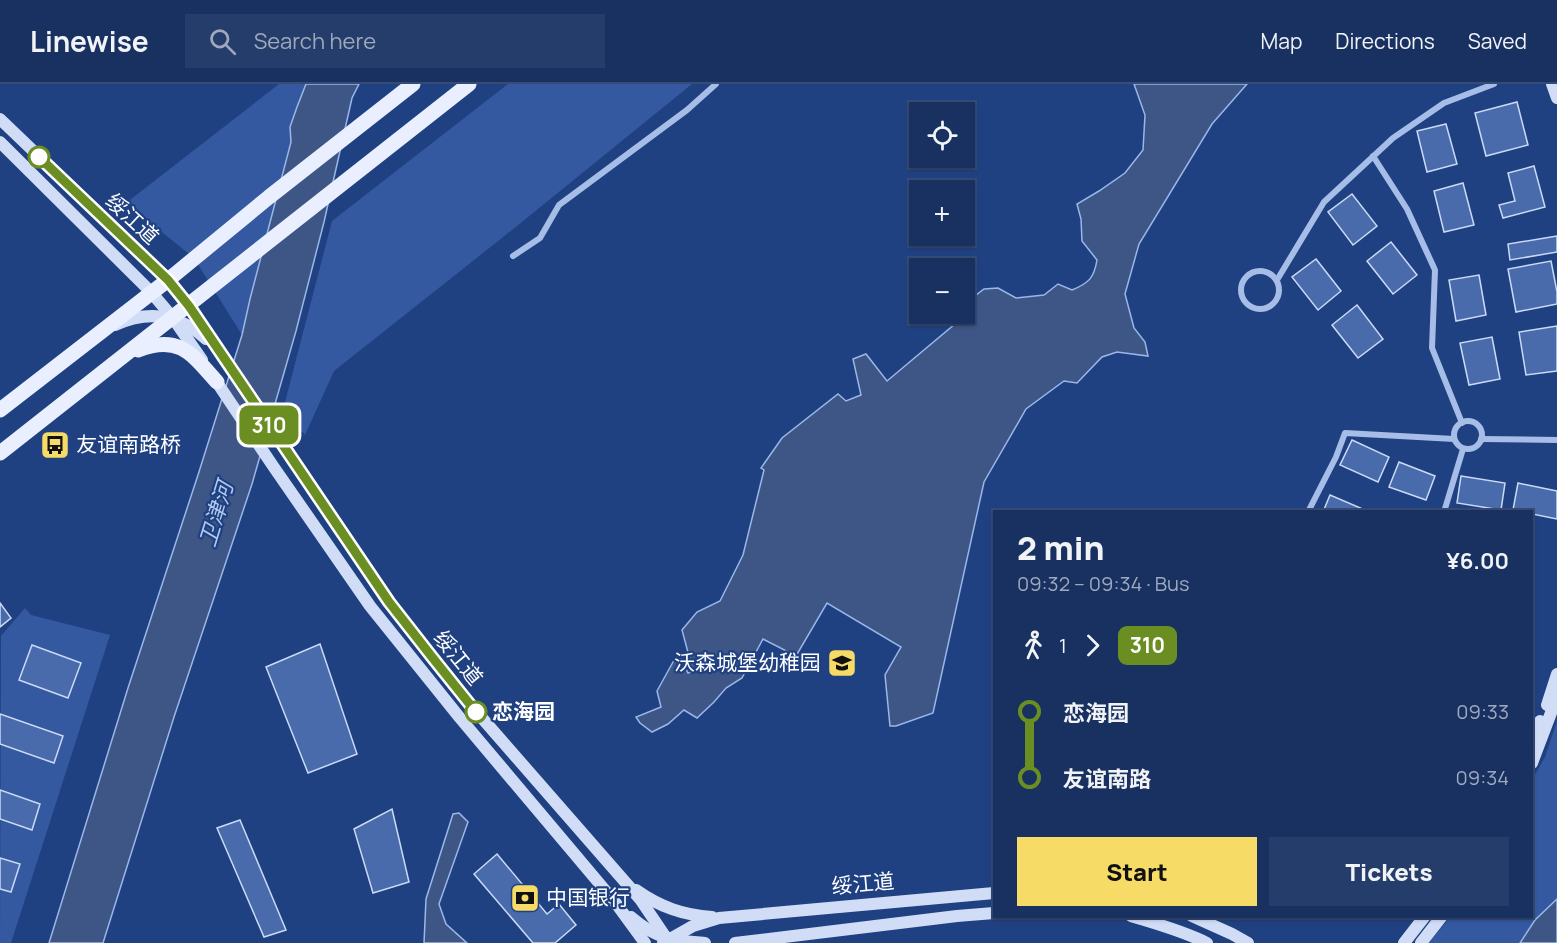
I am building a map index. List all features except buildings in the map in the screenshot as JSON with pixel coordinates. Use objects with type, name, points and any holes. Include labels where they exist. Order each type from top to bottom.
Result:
[{"type":"main road","points":[[0,410],[168,280],[413,84]]},
{"type":"main road","points":[[0,453],[469,84]]},
{"type":"main road","points":[[1552,84],[1557,98]]},
{"type":"main road","name":"绥江道","points":[[0,119],[168,280],[189,306],[401,618],[468,702],[640,899],[666,942],[693,926],[719,918],[993,893]]},
{"type":"main road","name":"绥江道","points":[[0,142],[151,292],[173,318],[351,579],[397,640],[615,902],[645,943]]},
{"type":"main road","points":[[100,332],[142,317],[173,318],[195,330],[210,342],[223,358]]},
{"type":"main road","points":[[120,360],[152,345],[172,344],[189,352],[217,382]]},
{"type":"main road","points":[[1533,738],[1557,674]]},
{"type":"main road","points":[[1533,760],[1557,697]]},
{"type":"main road","points":[[621,879],[666,908],[690,915],[719,918]]},
{"type":"main road","points":[[615,902],[641,925],[666,942],[705,943]]},
{"type":"main road","name":"绥江道","points":[[735,943],[993,913]]},
{"type":"main road","points":[[1138,918],[1191,935],[1207,943]]},
{"type":"main road","points":[[1196,918],[1248,943]]},
{"type":"main road","points":[[1404,943],[1423,918]]},
{"type":"main road","points":[[1421,943],[1440,918]]},
{"type":"street","points":[[513,256],[540,238],[559,205],[687,110],[716,84]]},
{"type":"street","points":[[1277,280],[1267,271],[1260,270],[1248,274],[1241,286],[1243,299],[1253,308],[1259,309],[1275,302],[1280,292],[1277,280],[1324,202],[1394,138],[1444,103],[1494,84]]},
{"type":"street","points":[[1373,156],[1407,209],[1435,270],[1432,348],[1461,423]]},
{"type":"street","points":[[1466,421],[1475,423],[1481,430],[1479,443],[1472,448],[1463,448],[1454,439],[1455,429],[1461,423],[1466,421]]},
{"type":"street","points":[[1309,510],[1336,458],[1345,433],[1454,439]]},
{"type":"street","points":[[1481,439],[1557,440]]},
{"type":"street","points":[[1445,510],[1463,448]]},
{"type":"shaded area","points":[[279,84],[306,84],[290,127],[291,142],[242,335],[194,258],[126,203]]},
{"type":"shaded area","points":[[508,84],[692,84],[334,371],[305,435],[283,410],[332,221]]},
{"type":"shaded area","points":[[25,608],[31,615],[110,635],[11,943],[0,943],[1,636]]},
{"type":"shaded area","points":[[1557,721],[1557,943],[1429,943],[1449,918],[1533,918],[1533,778],[1545,757]]},
{"type":"water","name":"卫津河","points":[[306,84],[359,84],[352,98],[296,331],[252,484],[174,717],[103,943],[49,943],[128,688],[242,335],[291,142],[290,127]]},
{"type":"water","points":[[1134,84],[1247,84],[1212,124],[1139,244],[1125,294],[1134,328],[1145,342],[1148,356],[1117,352],[1102,357],[1077,383],[1064,381],[1026,409],[984,482],[933,713],[890,726],[885,675],[901,647],[827,603],[796,656],[763,639],[742,678],[726,688],[697,718],[684,710],[668,724],[652,732],[640,723],[636,717],[661,707],[657,691],[678,653],[688,673],[693,671],[682,630],[697,612],[720,601],[743,555],[764,470],[761,468],[782,438],[838,394],[846,401],[861,395],[853,359],[866,354],[887,381],[955,324],[975,324],[975,296],[984,289],[998,288],[1016,298],[1044,295],[1058,284],[1072,290],[1090,279],[1097,260],[1082,241],[1081,219],[1077,204],[1125,173],[1143,150],[1145,115]]},
{"type":"water","points":[[459,813],[468,822],[439,904],[446,924],[467,943],[424,943],[426,899],[453,814]]},
{"type":"water","points":[[1557,899],[1557,943],[1520,943],[1535,920]]},
{"type":"bus line","name":"310","points":[[39,157],[168,280],[189,306],[389,602],[476,712]]},
{"type":"place","name":"友谊南路桥","points":[[55,445]]},
{"type":"place","name":"沃森城堡幼稚园","points":[[842,663]]},
{"type":"place","name":"恋海园","points":[[476,712]]},
{"type":"place","name":"中国银行","points":[[525,898]]}]
